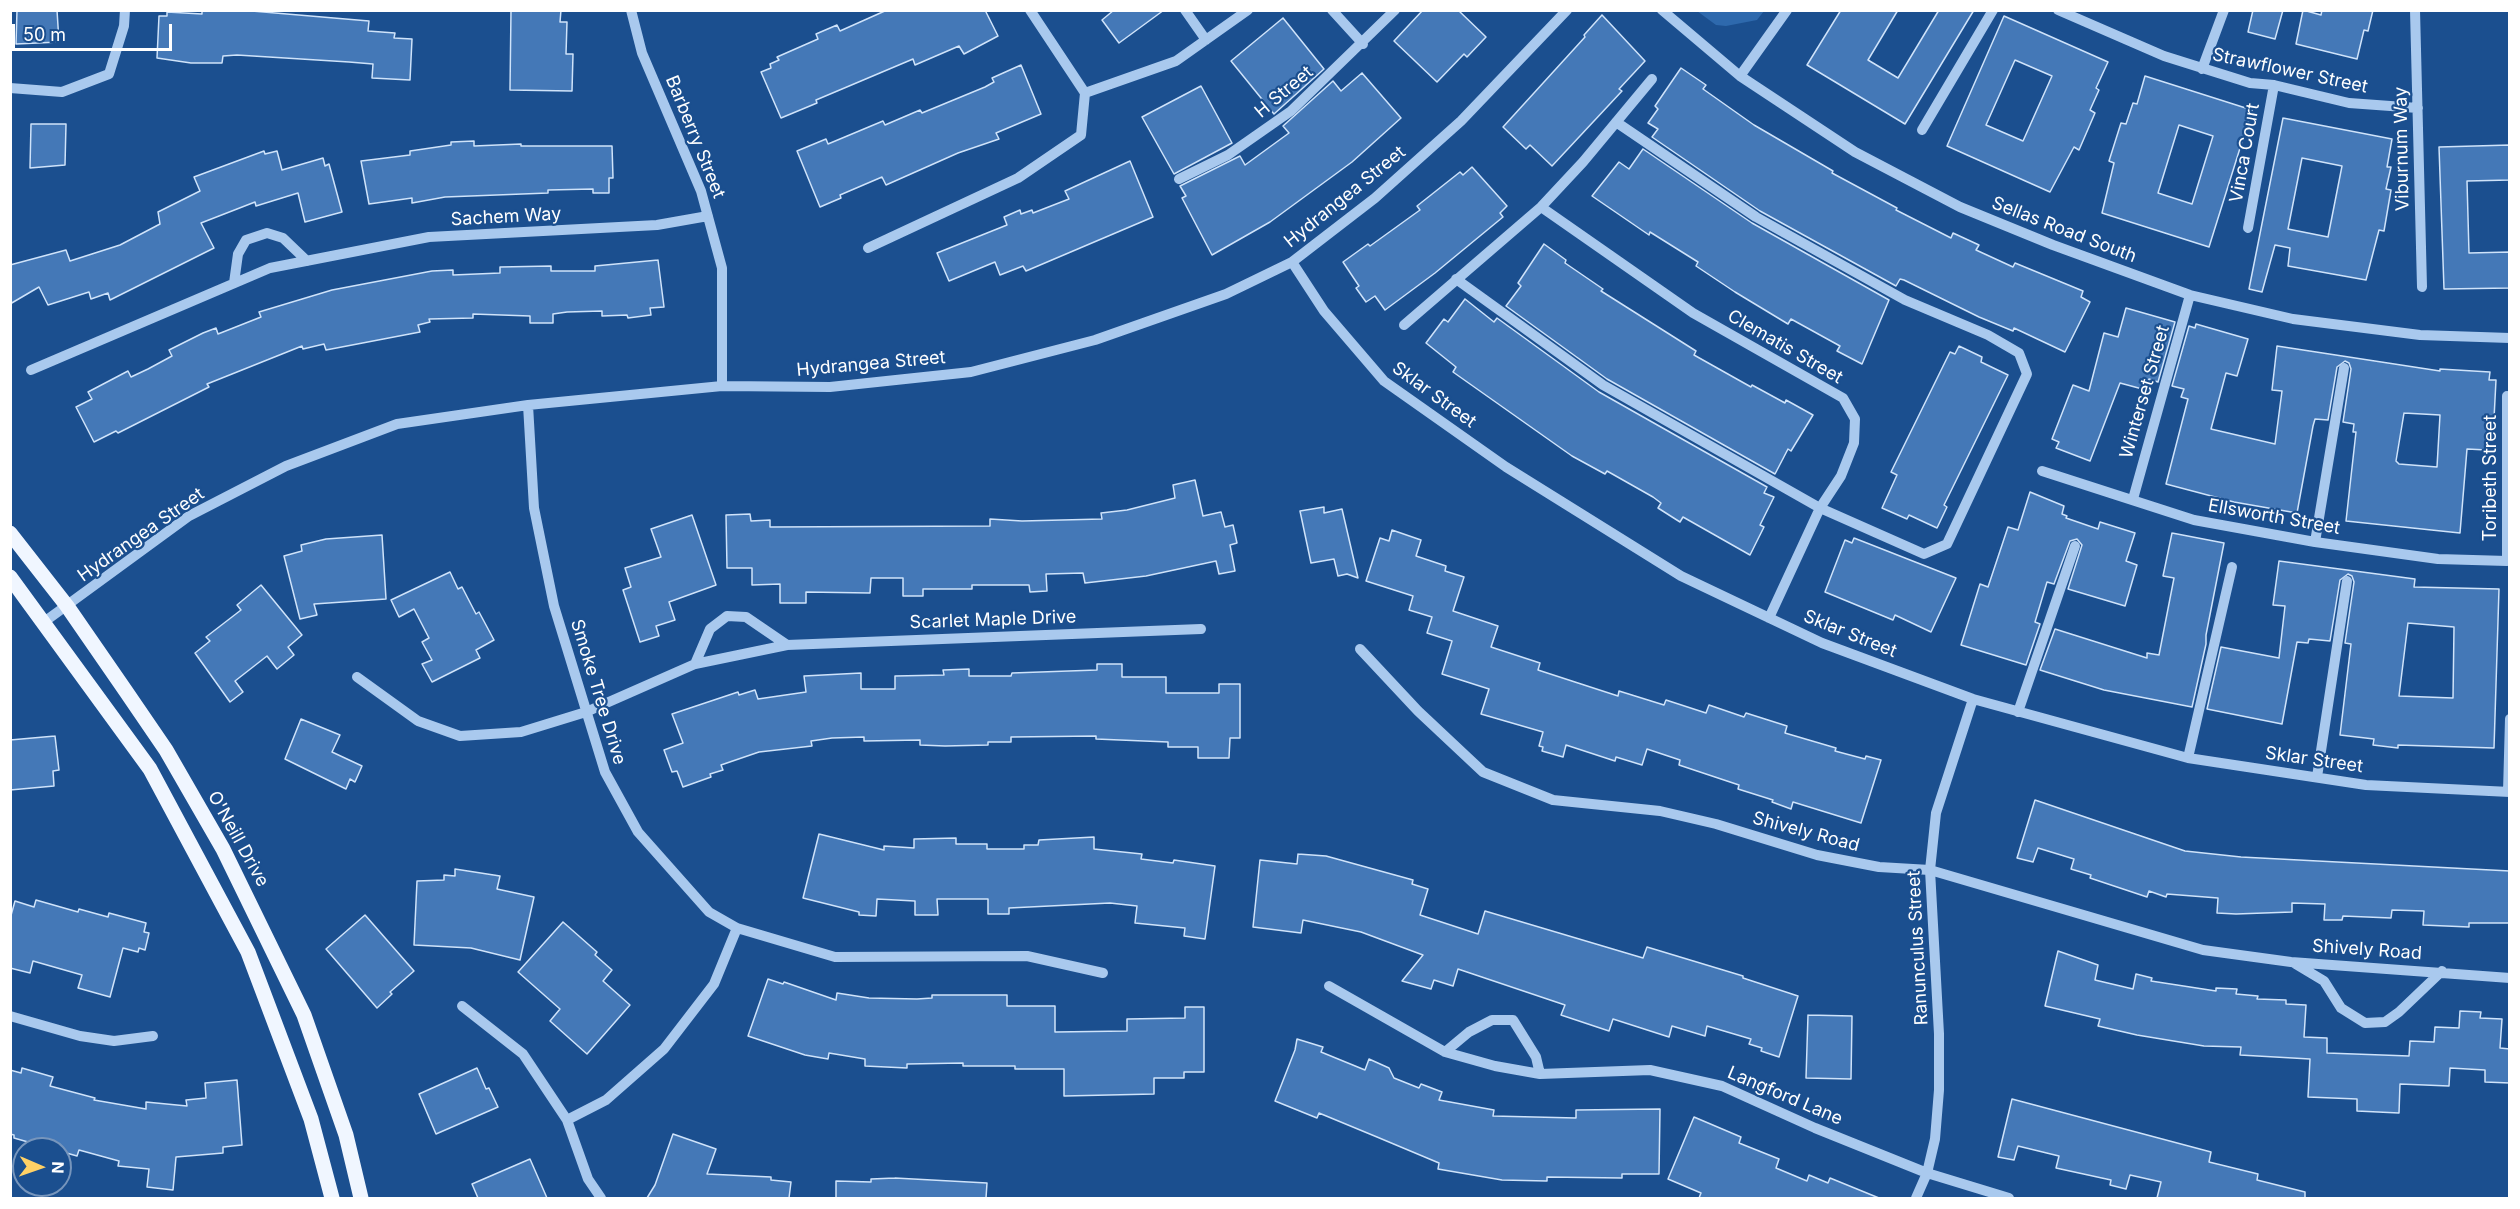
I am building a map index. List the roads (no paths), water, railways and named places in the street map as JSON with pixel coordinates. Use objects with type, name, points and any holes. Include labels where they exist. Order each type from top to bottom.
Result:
[{"type":"main road","name":"O'Neill Drive","points":[[10,533],[68,606],[166,750],[223,849],[264,929],[308,1026],[346,1135],[361,1198]]},
{"type":"main road","points":[[10,577],[150,769],[248,952],[311,1119],[332,1198]]},
{"type":"street","points":[[10,88],[62,92],[109,74],[124,26],[125,10]]},
{"type":"street","name":"Barberry Street","points":[[631,10],[642,52],[675,125],[701,191],[722,268],[722,386]]},
{"type":"street","points":[[868,248],[1018,178],[1081,135],[1085,93],[1030,10]]},
{"type":"street","points":[[1185,10],[1206,40]]},
{"type":"street","points":[[1085,93],[1176,61],[1248,10]]},
{"type":"street","points":[[1332,10],[1363,44]]},
{"type":"street","name":"H Street","points":[[1179,179],[1228,155],[1291,111],[1363,44],[1395,10]]},
{"type":"street","name":"Hydrangea Street","points":[[44,622],[189,516],[285,466],[397,424],[528,405],[722,386],[830,387],[971,372],[1095,340],[1226,294],[1292,262],[1376,198],[1461,122],[1567,10]]},
{"type":"street","name":"Sellas Road South","points":[[1662,10],[1740,76],[1855,152],[1960,207],[2053,245],[2190,295],[2293,319],[2420,335],[2510,338]]},
{"type":"street","points":[[1740,76],[1787,10]]},
{"type":"street","points":[[1922,130],[1993,10]]},
{"type":"street","name":"Strawflower Street","points":[[2058,10],[2164,56],[2250,83],[2274,85],[2349,103],[2418,108]]},
{"type":"street","points":[[2202,69],[2224,10]]},
{"type":"street","name":"Viburnum Way","points":[[2415,10],[2422,286]]},
{"type":"street","points":[[1404,326],[1541,207],[1583,162],[1652,80]]},
{"type":"street","name":"Vinca Court","points":[[2248,228],[2274,85]]},
{"type":"street","points":[[1456,279],[1603,385],[1821,508],[1924,554],[1947,544],[2027,374],[2019,353],[1988,335],[1905,300],[1766,222],[1616,122]]},
{"type":"street","name":"Clematis Street","points":[[1541,207],[1693,313],[1843,398],[1855,419],[1854,443],[1841,476],[1821,508],[1769,618]]},
{"type":"street","name":"Sachem Way","points":[[31,370],[270,268],[429,237],[657,225],[708,216]]},
{"type":"street","points":[[234,283],[238,254],[246,240],[267,233],[283,238],[307,261]]},
{"type":"street","name":"Sklar Street","points":[[1292,262],[1324,311],[1384,381],[1506,467],[1681,576],[1822,643],[1973,699],[2188,758],[2366,785],[2509,792]]},
{"type":"street","name":"Winterset Street","points":[[2133,499],[2190,295]]},
{"type":"street","points":[[2315,542],[2344,368]]},
{"type":"street","name":"Toribeth Street","points":[[2507,396],[2507,561]]},
{"type":"street","name":"Smoke Tree Drive","points":[[528,405],[534,508],[554,606],[605,772],[638,832],[709,912],[737,928],[835,957],[1027,956],[1103,973]]},
{"type":"street","name":"Ellsworth Street","points":[[2042,471],[2194,519],[2315,542],[2438,559],[2507,561]]},
{"type":"street","points":[[2018,712],[2075,546]]},
{"type":"street","points":[[2188,758],[2232,567]]},
{"type":"street","points":[[2317,777],[2347,581]]},
{"type":"street","points":[[695,664],[710,629],[727,616],[746,617],[787,645]]},
{"type":"street","name":"Scarlet Maple Drive","points":[[357,678],[418,721],[460,736],[521,732],[586,712],[695,664],[738,653],[787,645],[1201,629]]},
{"type":"street","name":"Shively Road","points":[[1360,649],[1418,711],[1483,772],[1553,800],[1660,812],[1716,824],[1817,855],[1879,867],[1930,870],[2204,950],[2291,962],[2442,971],[2510,978]]},
{"type":"street","name":"Ranunculus Street","points":[[1916,1198],[1926,1173],[1935,1139],[1939,1090],[1939,1034],[1930,870],[1936,813],[1973,699]]},
{"type":"street","points":[[2509,792],[2510,719]]},
{"type":"street","points":[[567,1120],[606,1100],[664,1049],[714,984],[737,928]]},
{"type":"street","name":"Shively Road","points":[[2291,962],[2325,981],[2341,1008],[2365,1023],[2385,1022],[2399,1012],[2442,971]]},
{"type":"street","name":"Langford Lane","points":[[1329,986],[1444,1052],[1495,1066],[1540,1074],[1650,1070],[1722,1086],[1926,1173],[2009,1198]]},
{"type":"street","points":[[462,1006],[523,1054],[567,1120],[588,1179],[601,1198]]},
{"type":"street","points":[[10,1016],[80,1036],[114,1041],[153,1036]]},
{"type":"street","points":[[1444,1052],[1469,1032],[1492,1020],[1513,1020],[1536,1057],[1540,1074]]}]
